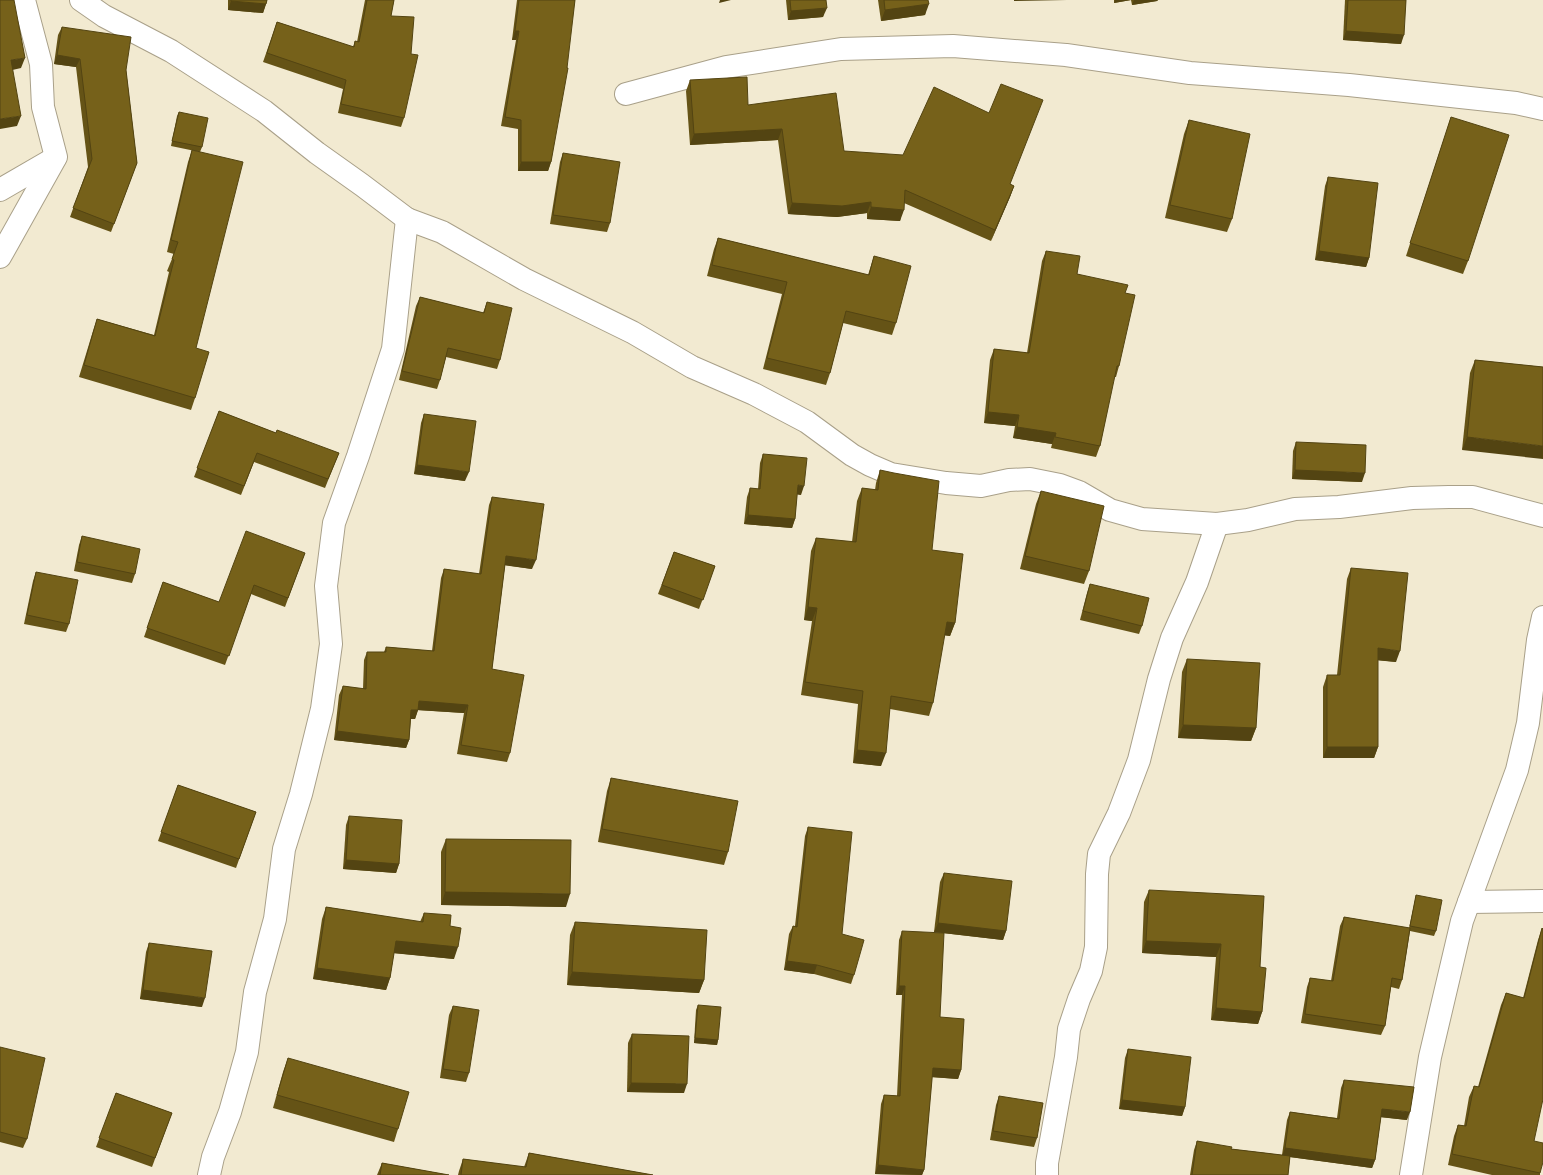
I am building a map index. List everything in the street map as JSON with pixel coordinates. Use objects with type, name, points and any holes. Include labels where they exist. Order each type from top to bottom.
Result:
[{"type":"street","points":[[0,257],[56,157],[43,107],[41,64],[24,0]]},
{"type":"street","points":[[81,0],[104,16],[171,51],[264,111],[317,153],[407,219],[442,232],[524,279],[632,332],[692,367],[754,394],[807,422],[852,455],[891,474],[946,483],[981,486],[1009,480],[1030,479],[1060,485],[1079,492],[1110,510],[1142,518],[1217,524],[1248,520],[1295,509],[1339,507],[1412,498],[1449,497],[1473,497],[1543,516]]},
{"type":"street","points":[[626,94],[726,67],[841,49],[953,46],[1066,55],[1190,73],[1349,85],[1516,103],[1543,109]]},
{"type":"street","points":[[0,190],[56,157]]},
{"type":"street","points":[[209,1175],[213,1157],[230,1112],[247,1052],[255,992],[275,919],[284,849],[301,794],[322,710],[331,644],[326,586],[334,523],[358,456],[393,349],[407,219]]},
{"type":"street","points":[[1047,1175],[1047,1163],[1065,1064],[1069,1029],[1079,999],[1091,971],[1096,947],[1097,874],[1099,854],[1118,813],[1139,760],[1159,679],[1172,638],[1197,582],[1217,524]]},
{"type":"street","points":[[1411,1175],[1430,1057],[1462,921],[1518,770],[1528,723],[1538,640],[1543,617]]},
{"type":"street","points":[[1469,902],[1543,901]]},
{"type":"building","points":[[0,0],[14,0],[25,58],[11,60],[21,116],[0,119]]},
{"type":"building","points":[[231,0],[267,0],[266,4]]},
{"type":"building","points":[[367,0],[394,0],[391,16],[414,17],[411,54],[418,55],[404,118],[341,104],[346,80],[267,53],[277,22],[354,47],[355,41],[359,42]]},
{"type":"building","points":[[519,0],[575,0],[568,68],[551,162],[521,162],[521,120],[505,117],[519,31],[515,31]]},
{"type":"building","points":[[790,0],[826,0],[827,8],[791,11]]},
{"type":"building","points":[[884,0],[928,0],[929,4],[885,10]]},
{"type":"building","points":[[1348,0],[1406,0],[1404,35],[1346,31]]},
{"type":"building","points":[[62,27],[131,37],[126,70],[137,163],[114,224],[73,208],[92,159],[80,59],[57,55]]},
{"type":"building","points":[[747,77],[748,105],[836,93],[844,151],[903,155],[934,87],[989,113],[1001,84],[1043,100],[1010,184],[1014,186],[995,230],[905,190],[904,210],[871,207],[871,202],[842,206],[792,203],[782,129],[694,134],[690,80]]},
{"type":"building","points":[[179,112],[208,118],[202,147],[172,141]]},
{"type":"building","points":[[1451,117],[1509,135],[1468,261],[1410,243]]},
{"type":"building","points":[[1189,120],[1250,134],[1232,219],[1170,205]]},
{"type":"building","points":[[192,150],[243,162],[196,348],[209,352],[195,398],[84,365],[97,319],[155,336],[174,260],[172,259],[178,242],[171,240]]},
{"type":"building","points":[[563,153],[620,162],[610,223],[553,215]]},
{"type":"building","points":[[1328,177],[1378,183],[1369,258],[1319,251]]},
{"type":"building","points":[[718,238],[869,275],[874,256],[911,266],[896,323],[846,311],[830,373],[767,358],[787,282],[712,265]]},
{"type":"building","points":[[1046,251],[1080,256],[1077,274],[1128,285],[1125,293],[1135,295],[1119,366],[1117,366],[1100,446],[1055,437],[1056,433],[1017,427],[1019,415],[988,412],[994,349],[1029,353]]},
{"type":"building","points":[[420,297],[484,313],[487,302],[512,308],[500,360],[448,348],[440,380],[402,371]]},
{"type":"building","points":[[1475,360],[1543,367],[1543,446],[1467,437]]},
{"type":"building","points":[[219,411],[276,433],[277,430],[339,453],[328,479],[257,453],[244,486],[197,468]]},
{"type":"building","points":[[424,414],[476,421],[469,472],[417,465]]},
{"type":"building","points":[[1296,442],[1366,445],[1365,473],[1295,470]]},
{"type":"building","points":[[763,454],[807,458],[804,486],[798,485],[795,519],[748,515],[750,488],[760,489]]},
{"type":"building","points":[[880,470],[939,481],[932,550],[963,554],[955,623],[947,622],[933,703],[891,696],[886,753],[857,750],[863,691],[805,682],[817,608],[808,607],[816,538],[856,542],[862,488],[878,490]]},
{"type":"building","points":[[1041,491],[1104,506],[1089,571],[1025,556]]},
{"type":"building","points":[[492,497],[544,504],[536,560],[506,556],[492,669],[524,675],[510,753],[461,745],[468,705],[419,701],[418,710],[411,710],[409,740],[337,731],[343,686],[366,689],[367,652],[386,652],[386,647],[434,651],[444,569],[481,574]]},
{"type":"building","points":[[246,531],[305,553],[288,598],[254,585],[229,656],[147,628],[163,582],[219,602]]},
{"type":"building","points":[[82,536],[140,549],[135,574],[77,562]]},
{"type":"building","points":[[674,552],[715,566],[703,600],[662,585]]},
{"type":"building","points":[[1351,568],[1408,573],[1400,651],[1378,648],[1378,747],[1327,747],[1327,675],[1340,675]]},
{"type":"building","points":[[36,572],[78,580],[69,624],[27,615]]},
{"type":"building","points":[[1090,584],[1149,598],[1142,626],[1083,611]]},
{"type":"building","points":[[1187,659],[1260,663],[1256,728],[1183,725]]},
{"type":"building","points":[[611,778],[738,801],[728,852],[602,829]]},
{"type":"building","points":[[178,785],[256,812],[239,859],[161,832]]},
{"type":"building","points":[[349,816],[402,820],[399,864],[346,860]]},
{"type":"building","points":[[808,827],[852,832],[842,934],[864,940],[854,975],[817,965],[787,961],[793,926],[797,927]]},
{"type":"building","points":[[446,839],[571,840],[570,894],[445,892]]},
{"type":"building","points":[[944,873],[1012,881],[1006,931],[938,923]]},
{"type":"building","points":[[1149,890],[1264,896],[1260,967],[1266,968],[1262,1012],[1216,1008],[1221,944],[1146,941]]},
{"type":"building","points":[[1416,895],[1442,900],[1436,931],[1410,926]]},
{"type":"building","points":[[326,907],[423,922],[424,913],[451,915],[450,926],[461,928],[458,947],[396,941],[390,978],[317,968]]},
{"type":"building","points":[[1344,917],[1410,928],[1402,980],[1392,978],[1385,1026],[1305,1014],[1310,978],[1333,981]]},
{"type":"building","points":[[575,922],[707,930],[704,980],[572,972]]},
{"type":"building","points":[[1542,928],[1543,1099],[1534,1141],[1543,1143],[1543,1162],[1540,1173],[1452,1154],[1458,1125],[1466,1126],[1474,1086],[1479,1087],[1506,993],[1524,998]]},
{"type":"building","points":[[902,931],[944,933],[940,1017],[964,1019],[961,1070],[933,1068],[924,1170],[878,1165],[884,1095],[900,1096],[905,986],[899,986]]},
{"type":"building","points":[[149,943],[212,951],[205,998],[143,990]]},
{"type":"building","points":[[698,1005],[721,1007],[718,1040],[695,1038]]},
{"type":"building","points":[[453,1006],[479,1010],[469,1073],[443,1069]]},
{"type":"building","points":[[632,1034],[689,1036],[687,1084],[631,1083]]},
{"type":"building","points":[[0,1047],[45,1058],[27,1139],[0,1132]]},
{"type":"building","points":[[1128,1049],[1191,1057],[1185,1107],[1122,1100]]},
{"type":"building","points":[[288,1058],[409,1092],[398,1129],[277,1095]]},
{"type":"building","points":[[1344,1080],[1414,1087],[1410,1112],[1382,1109],[1375,1160],[1285,1148],[1290,1112],[1339,1119]]},
{"type":"building","points":[[116,1093],[172,1113],[155,1158],[99,1138]]},
{"type":"building","points":[[999,1096],[1043,1103],[1037,1138],[993,1131]]},
{"type":"building","points":[[1197,1141],[1232,1147],[1231,1149],[1290,1156],[1288,1175],[1192,1175]]},
{"type":"building","points":[[529,1153],[653,1175],[461,1175],[463,1159],[526,1167]]},
{"type":"building","points":[[382,1163],[449,1175],[380,1175]]}]
